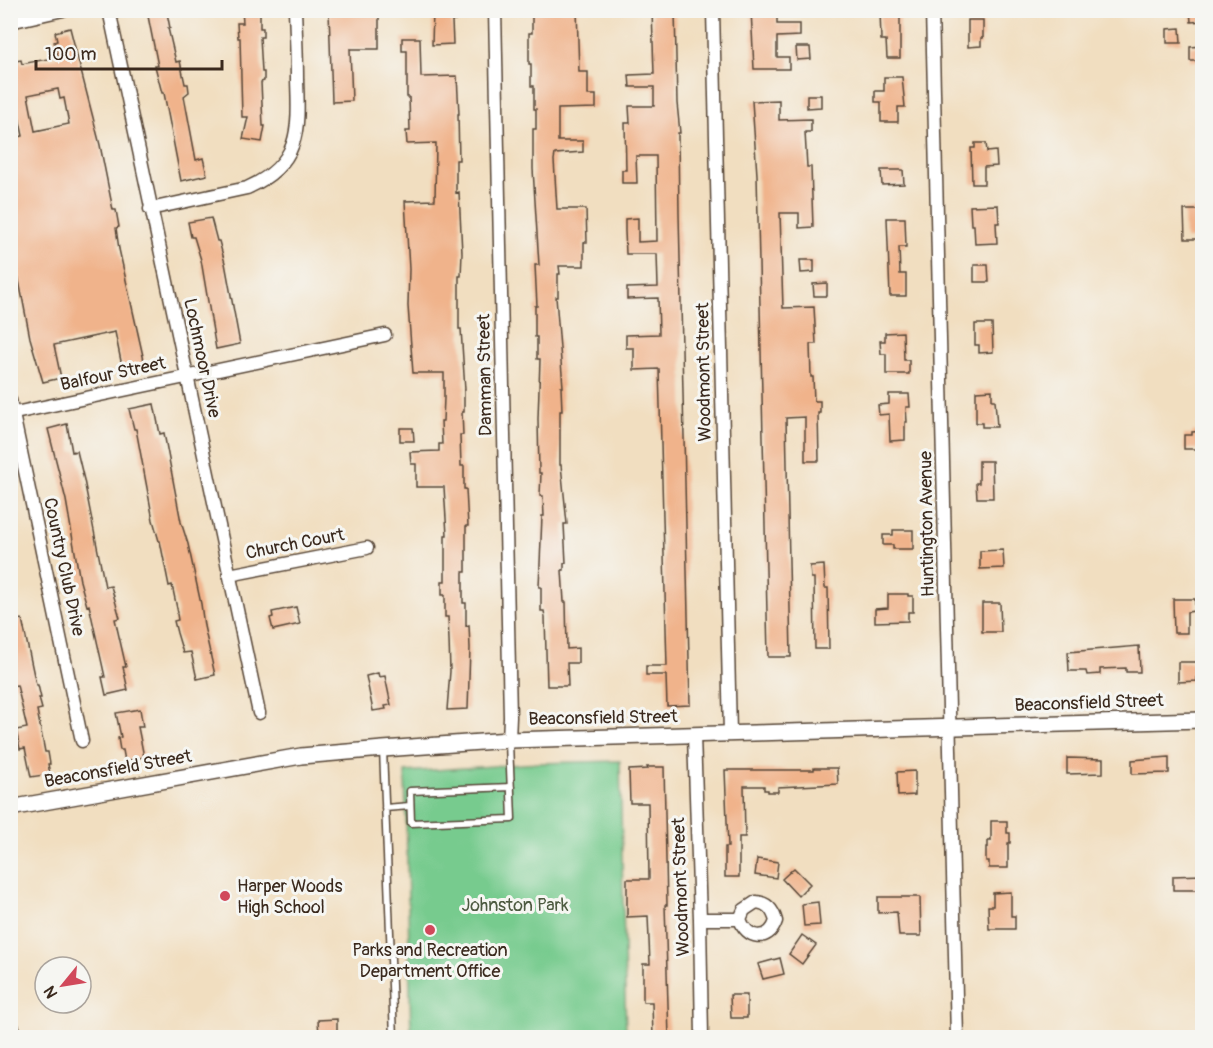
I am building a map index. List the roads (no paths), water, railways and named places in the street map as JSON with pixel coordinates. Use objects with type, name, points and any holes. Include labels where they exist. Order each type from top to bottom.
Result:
[{"type":"street","points":[[10,22],[63,10]]},
{"type":"street","name":"Lochmoor Drive","points":[[109,10],[259,713]]},
{"type":"street","points":[[150,209],[247,188],[261,182],[282,164],[289,153],[298,128],[295,10]]},
{"type":"street","name":"Damman Street","points":[[495,10],[509,740]]},
{"type":"street","name":"Woodmont Street","points":[[714,10],[730,733]]},
{"type":"street","name":"Huntington Avenue","points":[[932,10],[957,1038]]},
{"type":"street","name":"Balfour Street","points":[[12,414],[385,335]]},
{"type":"street","name":"Country Club Drive","points":[[10,400],[82,741]]},
{"type":"street","name":"Church Court","points":[[229,575],[367,548]]},
{"type":"street","name":"Beaconsfield Street","points":[[10,808],[301,756],[383,748],[509,740],[1203,720]]},
{"type":"street","name":"Woodmont Street","points":[[693,735],[702,1038]]},
{"type":"street","points":[[700,919],[740,919]]},
{"type":"street","points":[[10,1023],[18,1038]]},
{"type":"lane","points":[[509,740],[511,787],[512,819],[411,823],[410,791],[511,787]]},
{"type":"lane","points":[[383,748],[394,1038]]},
{"type":"lane","points":[[385,808],[410,806]]},
{"type":"place","name":"Harper Woods High School","points":[[225,896]]},
{"type":"place","name":"Parks and Recreation Department Office","points":[[430,930]]},
{"type":"park label","name":"Johnston Park","points":[[515,905]]}]
